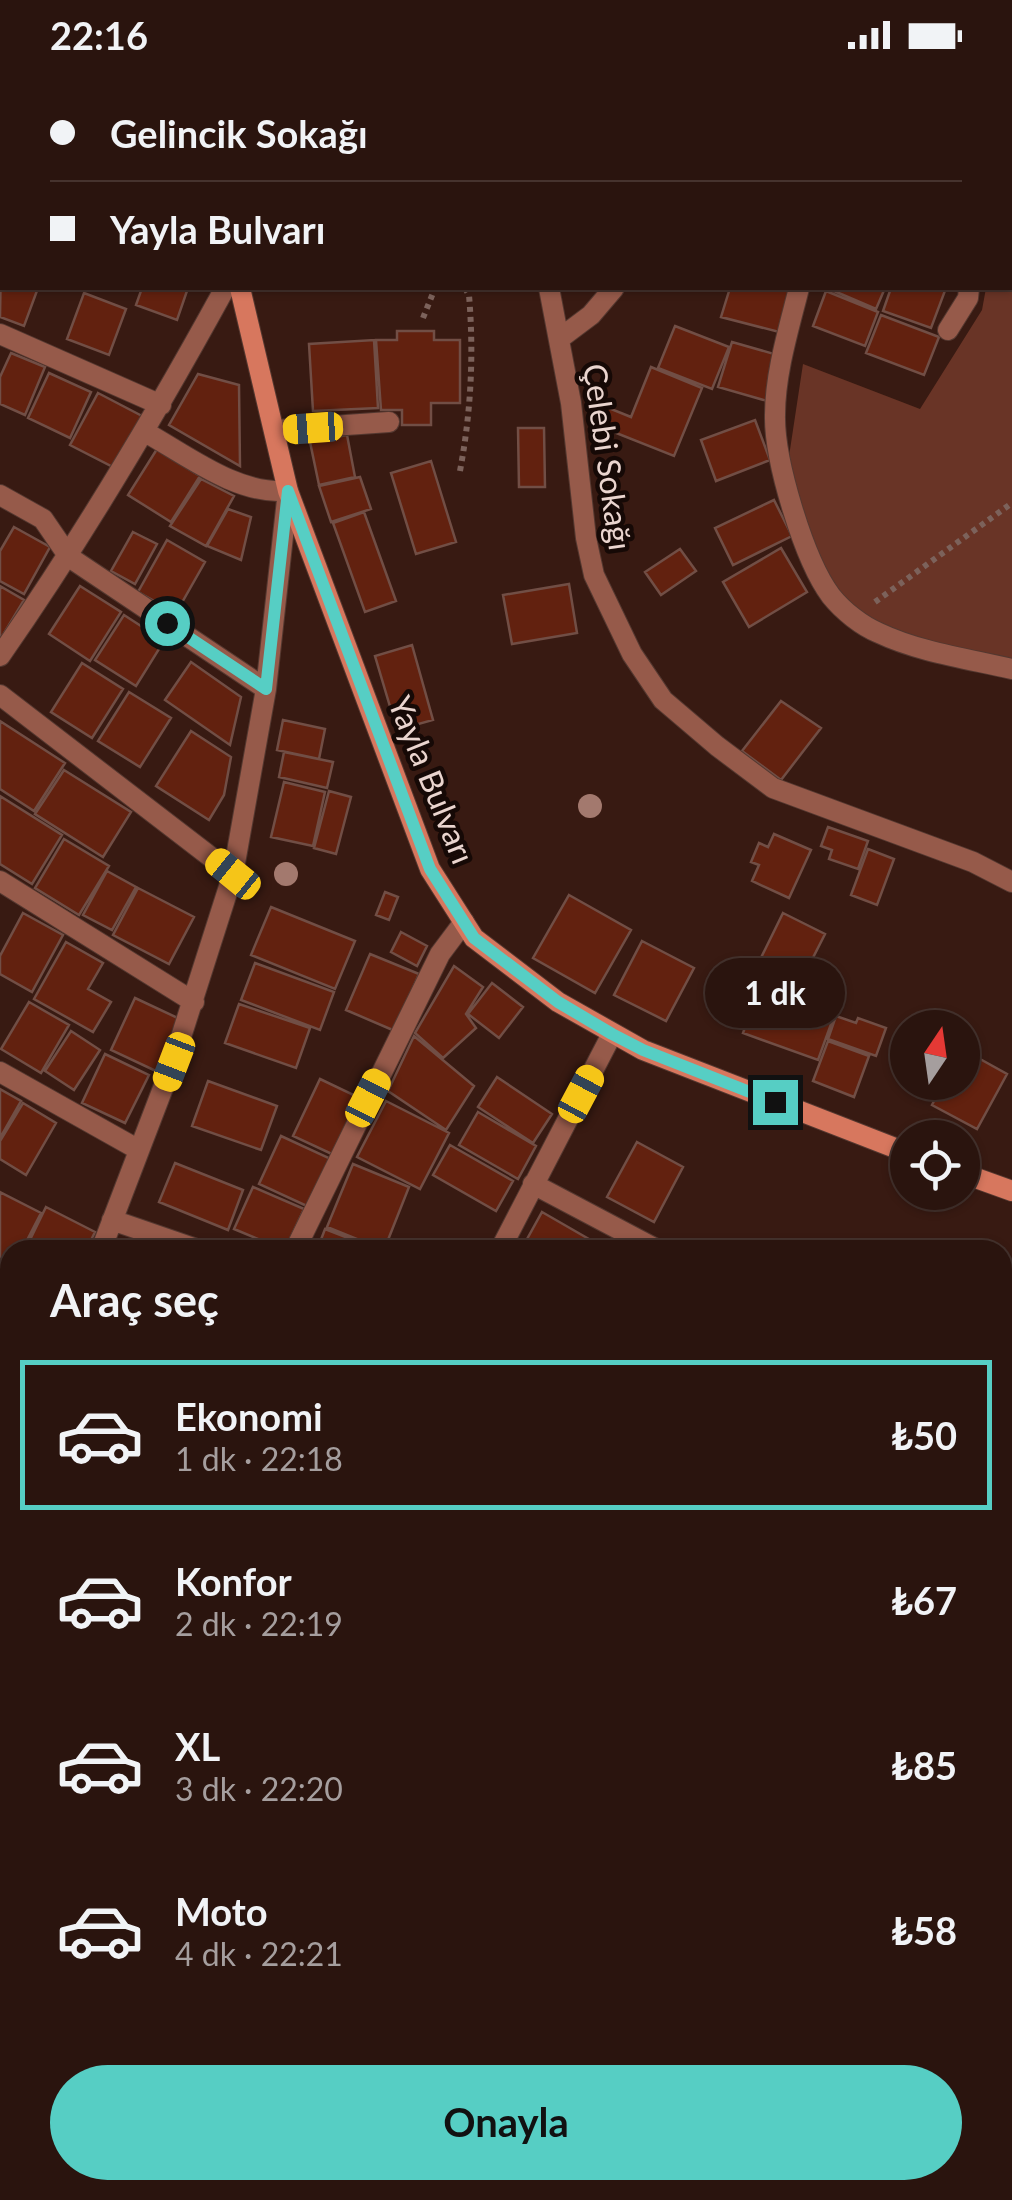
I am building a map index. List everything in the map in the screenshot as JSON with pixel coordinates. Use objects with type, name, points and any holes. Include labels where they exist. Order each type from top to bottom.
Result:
[{"type":"main road","name":"Yayla Bulvarı","points":[[240,290],[288,491],[430,869],[474,938],[558,1002],[643,1050],[890,1146]]},
{"type":"main road","points":[[980,1180],[1012,1192]]},
{"type":"street","points":[[0,656],[69,557],[161,405],[224,290]]},
{"type":"street","name":"Çelebi Sokağı","points":[[549,290],[571,404],[594,576],[632,654],[663,700],[773,788],[973,862],[1012,882]]},
{"type":"street","points":[[560,340],[612,290]]},
{"type":"street","points":[[799,290],[774,410],[775,439],[806,547],[831,595],[854,618],[878,633],[1012,668]]},
{"type":"street","points":[[948,330],[969,290]]},
{"type":"street","points":[[0,334],[161,405]]},
{"type":"street","points":[[275,430],[389,422]]},
{"type":"street","points":[[104,1240],[194,1002],[233,874],[266,689],[288,491],[267,493],[236,482],[145,432]]},
{"type":"street","points":[[0,496],[43,519],[69,557],[266,689]]},
{"type":"street","points":[[0,695],[233,874]]},
{"type":"street","points":[[0,881],[194,1002]]},
{"type":"street","points":[[300,1240],[440,954],[464,922]]},
{"type":"street","points":[[505,1240],[612,1034]]},
{"type":"street","points":[[0,1072],[139,1150]]},
{"type":"street","points":[[533,1184],[639,1240]]},
{"type":"street","points":[[112,1220],[170,1240]]},
{"type":"path","points":[[422,318],[433,290]]},
{"type":"path","points":[[460,472],[468,426],[473,347],[466,290]]},
{"type":"path","points":[[854,618],[1012,503]]},
{"type":"shaded area","points":[[986,290],[1012,290],[1012,669],[902,641],[831,595],[786,476],[803,364],[920,409],[982,310]]},
{"type":"building","points":[[0,290],[37,290],[24,326],[0,317]]},
{"type":"building","points":[[141,290],[187,290],[177,320],[136,305]]},
{"type":"building","points":[[729,290],[794,292],[783,333],[721,317]]},
{"type":"building","points":[[832,290],[884,290],[876,309]]},
{"type":"building","points":[[890,290],[945,290],[931,328],[883,311]]},
{"type":"building","points":[[826,291],[878,312],[865,346],[813,326]]},
{"type":"building","points":[[84,293],[126,309],[109,355],[67,339]]},
{"type":"building","points":[[881,315],[939,337],[924,375],[866,353]]},
{"type":"building","points":[[675,326],[729,347],[712,389],[658,368]]},
{"type":"building","points":[[397,331],[434,331],[434,340],[460,340],[460,403],[431,403],[431,425],[402,425],[402,410],[381,410],[376,340],[397,340]]},
{"type":"building","points":[[374,340],[378,408],[313,411],[309,344]]},
{"type":"building","points":[[732,342],[781,356],[767,401],[718,387]]},
{"type":"building","points":[[11,353],[45,367],[25,415],[0,404],[0,377]]},
{"type":"building","points":[[651,367],[702,388],[674,456],[591,423],[599,404],[631,417]]},
{"type":"building","points":[[49,373],[91,392],[70,438],[28,418]]},
{"type":"building","points":[[198,374],[239,385],[240,466],[169,425]]},
{"type":"building","points":[[98,393],[142,416],[115,468],[70,445]]},
{"type":"building","points":[[755,420],[770,460],[716,481],[701,440]]},
{"type":"building","points":[[518,428],[544,428],[545,487],[519,487]]},
{"type":"building","points":[[347,435],[355,477],[319,485],[310,442]]},
{"type":"building","points":[[157,449],[200,476],[171,522],[128,495]]},
{"type":"building","points":[[431,461],[456,542],[416,554],[391,473]]},
{"type":"building","points":[[360,477],[371,509],[331,522],[319,486]]},
{"type":"building","points":[[201,479],[234,496],[206,546],[170,526]]},
{"type":"building","points":[[774,500],[792,536],[733,565],[715,528]]},
{"type":"building","points":[[228,509],[251,517],[241,560],[207,546]]},
{"type":"building","points":[[364,512],[396,601],[365,612],[333,523]]},
{"type":"building","points":[[14,527],[50,547],[24,594],[0,581],[0,551]]},
{"type":"building","points":[[133,532],[157,544],[135,584],[111,571]]},
{"type":"building","points":[[167,540],[205,562],[176,613],[138,592]]},
{"type":"building","points":[[781,548],[807,592],[749,627],[723,582]]},
{"type":"building","points":[[680,549],[696,571],[661,595],[645,572]]},
{"type":"building","points":[[569,584],[577,633],[512,644],[503,595]]},
{"type":"building","points":[[0,586],[24,600],[0,640]]},
{"type":"building","points":[[80,586],[121,612],[90,661],[49,634]]},
{"type":"building","points":[[124,615],[164,641],[136,686],[95,660]]},
{"type":"building","points":[[412,645],[433,720],[397,730],[375,656]]},
{"type":"building","points":[[191,662],[241,697],[230,745],[165,700]]},
{"type":"building","points":[[82,663],[123,689],[92,738],[51,712]]},
{"type":"building","points":[[129,692],[171,718],[140,767],[98,741]]},
{"type":"building","points":[[781,701],[821,728],[781,780],[742,751]]},
{"type":"building","points":[[283,720],[325,729],[319,759],[277,750]]},
{"type":"building","points":[[0,721],[65,763],[34,811],[0,789]]},
{"type":"building","points":[[191,731],[231,757],[224,795],[209,820],[156,786]]},
{"type":"building","points":[[284,752],[333,762],[327,788],[279,777]]},
{"type":"building","points":[[64,770],[131,812],[103,857],[35,814]]},
{"type":"building","points":[[284,782],[325,792],[313,846],[271,837]]},
{"type":"building","points":[[329,791],[351,797],[336,854],[314,848]]},
{"type":"building","points":[[0,796],[62,835],[32,884],[0,864]]},
{"type":"building","points":[[828,827],[868,841],[858,869],[829,859],[832,850],[821,846]]},
{"type":"building","points":[[774,834],[811,850],[789,898],[752,881],[759,865],[751,862],[759,843],[768,847]]},
{"type":"building","points":[[64,839],[109,866],[79,915],[35,888]]},
{"type":"building","points":[[868,849],[894,859],[877,905],[851,895]]},
{"type":"building","points":[[107,871],[136,887],[112,930],[83,915]]},
{"type":"building","points":[[138,888],[194,917],[169,964],[113,935]]},
{"type":"building","points":[[385,892],[398,897],[389,920],[376,915]]},
{"type":"building","points":[[569,895],[631,930],[595,993],[533,958]]},
{"type":"building","points":[[271,907],[355,941],[335,989],[251,955]]},
{"type":"building","points":[[23,913],[63,935],[32,992],[0,974],[0,956]]},
{"type":"building","points":[[783,913],[825,934],[797,989],[756,968]]},
{"type":"building","points":[[401,932],[427,946],[417,966],[391,952]]},
{"type":"building","points":[[642,941],[694,968],[666,1021],[614,995]]},
{"type":"building","points":[[66,942],[103,963],[88,989],[111,1002],[93,1032],[34,999]]},
{"type":"building","points":[[370,954],[419,974],[395,1031],[346,1010]]},
{"type":"building","points":[[255,963],[334,992],[320,1030],[241,1000]]},
{"type":"building","points":[[454,966],[483,987],[466,1014],[476,1028],[443,1058],[415,1033]]},
{"type":"building","points":[[755,969],[777,981],[769,998],[746,986]]},
{"type":"building","points":[[821,982],[841,990],[834,1007],[814,999]]},
{"type":"building","points":[[492,983],[523,1007],[499,1038],[468,1014]]},
{"type":"building","points":[[757,995],[808,1014],[812,1004],[835,1013],[818,1060],[743,1033]]},
{"type":"building","points":[[135,998],[182,1020],[158,1072],[111,1050]]},
{"type":"building","points":[[29,1002],[69,1025],[41,1073],[1,1049]]},
{"type":"building","points":[[239,1004],[310,1028],[296,1068],[225,1043]]},
{"type":"building","points":[[836,1016],[856,1023],[858,1018],[886,1028],[876,1056],[828,1039]]},
{"type":"building","points":[[71,1031],[100,1050],[74,1090],[45,1071]]},
{"type":"building","points":[[414,1036],[474,1086],[446,1130],[388,1091]]},
{"type":"building","points":[[828,1041],[869,1056],[854,1097],[813,1081]]},
{"type":"building","points":[[105,1054],[149,1075],[125,1123],[82,1103]]},
{"type":"building","points":[[980,1059],[1007,1074],[980,1124],[980,1120],[960,1120],[932,1105],[935,1100],[980,1100]]},
{"type":"building","points":[[497,1077],[552,1114],[533,1143],[478,1107]]},
{"type":"building","points":[[320,1079],[360,1098],[334,1155],[293,1136]]},
{"type":"building","points":[[208,1081],[277,1106],[261,1150],[192,1126]]},
{"type":"building","points":[[0,1089],[21,1101],[0,1138]]},
{"type":"building","points":[[386,1101],[449,1133],[420,1189],[357,1157]]},
{"type":"building","points":[[23,1103],[56,1123],[26,1175],[0,1159],[0,1141]]},
{"type":"building","points":[[478,1112],[536,1146],[518,1179],[459,1145]]},
{"type":"building","points":[[281,1136],[331,1159],[309,1207],[259,1184]]},
{"type":"building","points":[[637,1142],[683,1167],[654,1222],[607,1197]]},
{"type":"building","points":[[450,1145],[513,1181],[496,1211],[433,1175]]},
{"type":"building","points":[[175,1163],[243,1190],[228,1230],[159,1202]]},
{"type":"building","points":[[353,1164],[409,1187],[388,1240],[359,1240],[327,1227]]},
{"type":"building","points":[[253,1187],[304,1209],[290,1240],[261,1240],[234,1229]]},
{"type":"building","points":[[0,1192],[41,1213],[27,1240],[0,1240]]},
{"type":"building","points":[[46,1207],[95,1232],[91,1240],[30,1240]]},
{"type":"building","points":[[542,1212],[591,1240],[527,1240]]},
{"type":"building","points":[[325,1229],[353,1240],[321,1240]]},
{"type":"route","points":[[167,623],[266,689],[288,491],[430,869],[474,938],[558,1002],[612,1034],[775,1102]]}]
